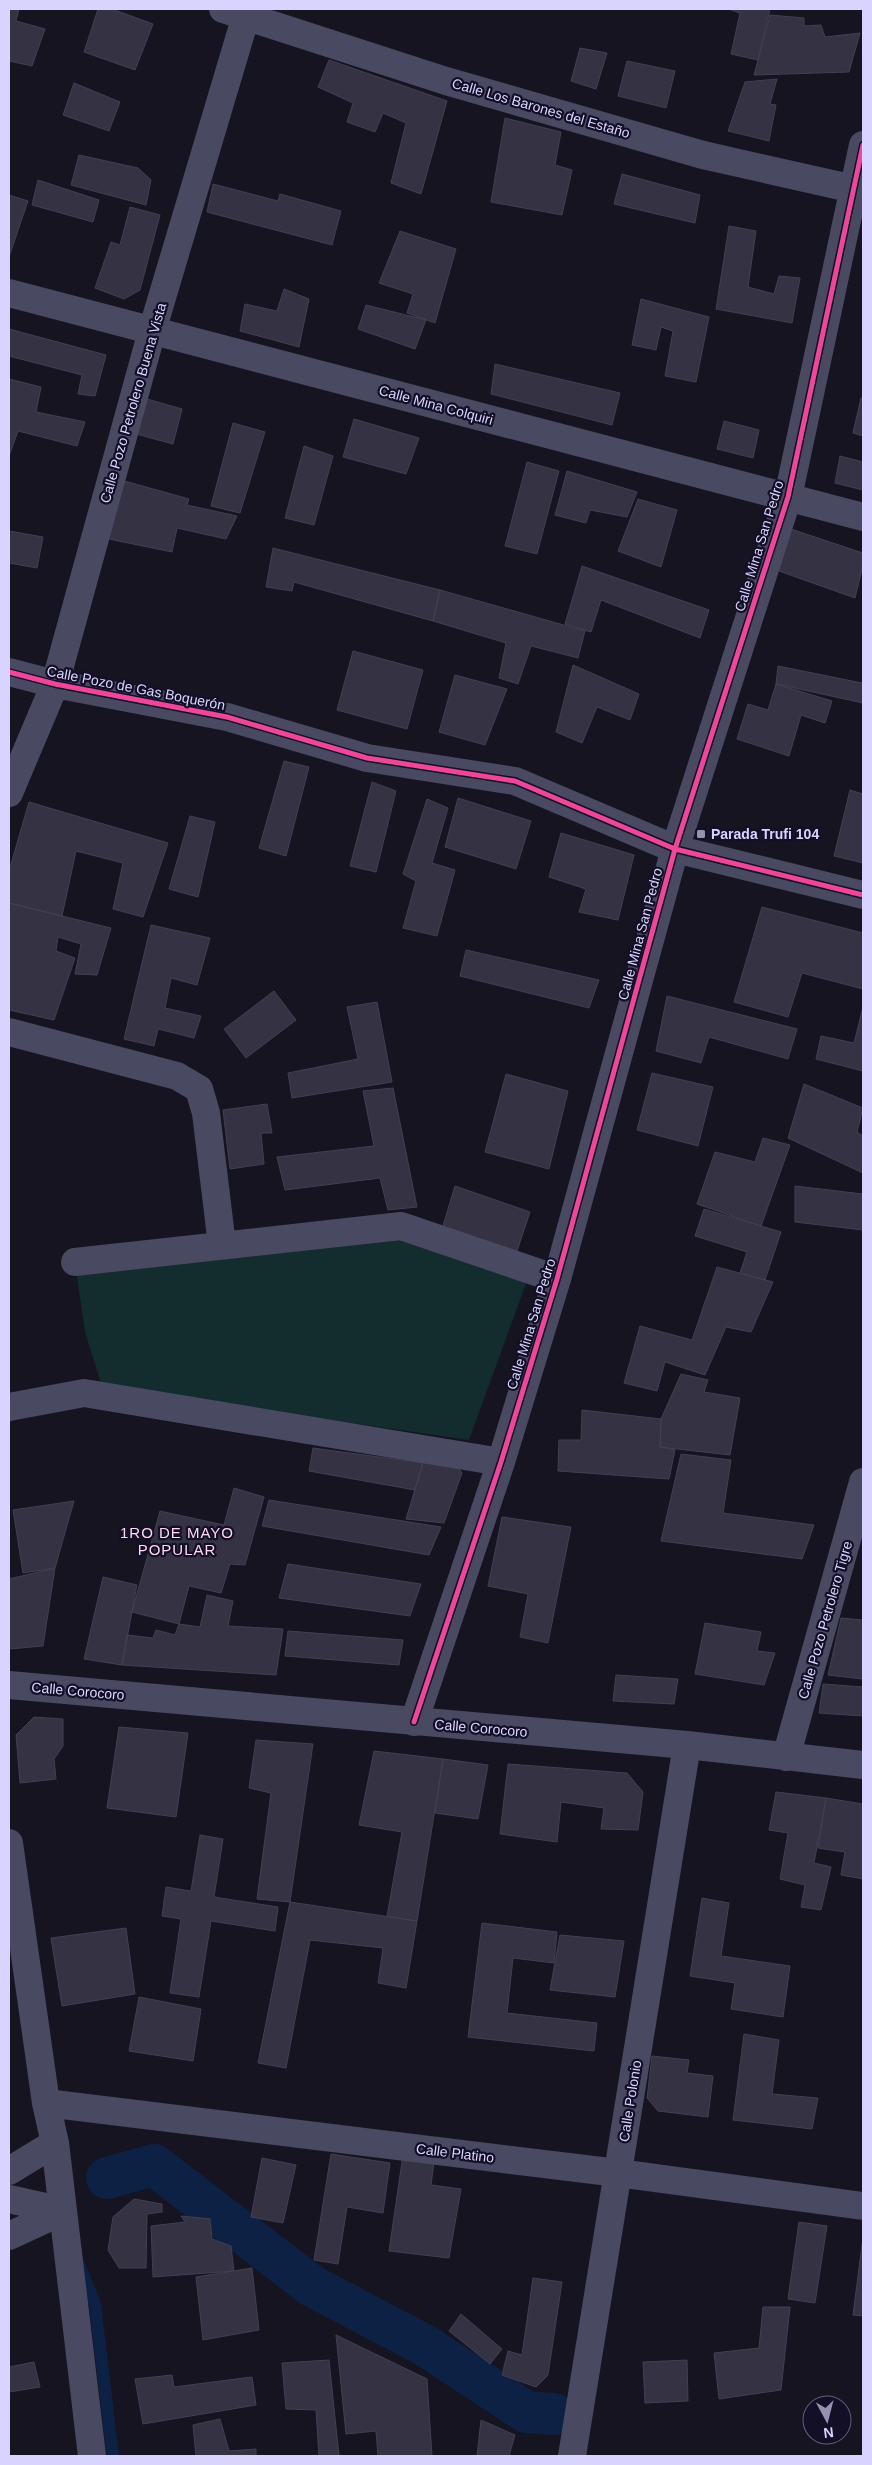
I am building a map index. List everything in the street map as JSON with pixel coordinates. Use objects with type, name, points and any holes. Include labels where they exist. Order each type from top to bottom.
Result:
[{"type":"street","name":"Calle Los Barones del Estaño","points":[[238,11],[446,81],[703,155],[859,190]]},
{"type":"street","name":"Calle Pozo Petrolero Buena Vista","points":[[9,793],[55,684],[238,11]]},
{"type":"street","name":"Calle Mina San Pedro","points":[[414,1722],[501,1462],[557,1279],[675,849],[788,497],[859,190],[863,145]]},
{"type":"street","name":"Calle Mina Colquiri","points":[[9,293],[863,517]]},
{"type":"street","name":"Calle Pozo de Gas Boquerón","points":[[9,672],[55,684],[227,717],[367,758],[515,780],[675,849],[863,895]]},
{"type":"street","points":[[9,1032],[178,1076],[199,1089],[206,1113],[222,1245]]},
{"type":"street","points":[[75,1262],[401,1226],[557,1279]]},
{"type":"street","points":[[9,1407],[84,1393],[501,1462]]},
{"type":"street","name":"Calle Pozo Petrolero Tigre","points":[[786,1757],[863,1482]]},
{"type":"street","name":"Calle Corocoro","points":[[9,1685],[687,1745],[863,1765]]},
{"type":"street","name":"Calle Polonio","points":[[572,2456],[687,1745]]},
{"type":"street","points":[[9,1843],[46,2103],[55,2143],[92,2456]]},
{"type":"street","name":"Calle Platino","points":[[46,2103],[618,2173],[863,2206]]},
{"type":"street","points":[[9,2172],[55,2143]]},
{"type":"street","points":[[9,2199],[63,2211]]},
{"type":"street","points":[[9,2236],[63,2211]]},
{"type":"green space","points":[[399,1235],[527,1281],[469,1440],[102,1387],[85,1332],[76,1270]]},
{"type":"building","points":[[9,9],[19,9],[16,21],[45,29],[32,66],[9,61]]},
{"type":"building","points":[[98,9],[112,9],[153,24],[135,70],[84,52]]},
{"type":"building","points":[[728,9],[770,9],[758,60],[731,54],[740,13]]},
{"type":"building","points":[[770,15],[804,18],[804,26],[821,25],[825,37],[860,33],[849,72],[754,75]]},
{"type":"building","points":[[580,48],[607,53],[596,89],[571,81]]},
{"type":"building","points":[[329,60],[447,101],[421,194],[391,183],[406,123],[383,113],[375,132],[347,122],[353,103],[318,87]]},
{"type":"building","points":[[627,61],[675,71],[666,108],[618,96]]},
{"type":"building","points":[[777,79],[770,104],[776,105],[769,141],[728,131],[745,82]]},
{"type":"building","points":[[74,83],[120,102],[109,131],[63,115]]},
{"type":"building","points":[[505,118],[561,132],[555,165],[572,170],[562,215],[491,202]]},
{"type":"building","points":[[79,155],[138,168],[151,180],[146,205],[71,185]]},
{"type":"building","points":[[622,174],[700,195],[695,223],[614,204]]},
{"type":"building","points":[[38,180],[99,200],[93,222],[32,205]]},
{"type":"building","points":[[213,184],[278,201],[280,194],[341,211],[332,245],[207,212]]},
{"type":"building","points":[[9,195],[28,201],[9,257]]},
{"type":"building","points":[[130,207],[160,215],[140,290],[124,299],[95,288],[111,242],[120,245]]},
{"type":"building","points":[[729,226],[756,231],[748,287],[774,294],[779,276],[800,278],[792,323],[716,309]]},
{"type":"building","points":[[400,231],[456,249],[435,323],[407,313],[413,294],[379,283]]},
{"type":"building","points":[[284,289],[309,299],[299,347],[240,331],[245,304],[277,311]]},
{"type":"building","points":[[641,299],[709,317],[696,382],[665,376],[673,331],[661,327],[656,350],[632,345]]},
{"type":"building","points":[[366,305],[426,320],[415,349],[358,329]]},
{"type":"building","points":[[9,329],[106,355],[95,396],[78,394],[82,375],[9,356]]},
{"type":"building","points":[[495,364],[620,393],[612,425],[491,394]]},
{"type":"building","points":[[9,379],[41,387],[36,412],[85,422],[77,446],[18,431],[9,456]]},
{"type":"building","points":[[861,398],[863,398],[863,436],[853,433]]},
{"type":"building","points":[[147,399],[182,409],[173,444],[136,434]]},
{"type":"building","points":[[354,419],[419,438],[406,474],[343,457]]},
{"type":"building","points":[[724,421],[759,430],[753,458],[717,449]]},
{"type":"building","points":[[233,423],[265,432],[240,513],[211,506]]},
{"type":"building","points":[[304,446],[333,456],[314,525],[285,518]]},
{"type":"building","points":[[840,456],[863,462],[863,490],[835,483]]},
{"type":"building","points":[[527,462],[559,471],[537,554],[505,546]]},
{"type":"building","points":[[567,471],[637,492],[627,517],[590,510],[586,523],[555,515]]},
{"type":"building","points":[[121,480],[189,499],[187,505],[237,516],[226,539],[177,528],[172,552],[104,538]]},
{"type":"building","points":[[638,499],[677,510],[661,567],[618,551]]},
{"type":"building","points":[[791,529],[863,553],[863,565],[855,598],[779,571]]},
{"type":"building","points":[[9,531],[43,537],[37,568],[9,563]]},
{"type":"building","points":[[273,548],[440,590],[433,621],[294,582],[292,591],[266,587]]},
{"type":"building","points":[[582,566],[709,610],[700,638],[601,600],[591,632],[565,624]]},
{"type":"building","points":[[440,590],[585,631],[578,658],[531,646],[518,684],[499,678],[506,643],[433,621]]},
{"type":"building","points":[[353,651],[423,670],[407,729],[337,710]]},
{"type":"building","points":[[573,665],[639,694],[630,720],[597,707],[582,743],[556,732]]},
{"type":"building","points":[[778,666],[862,683],[863,680],[863,703],[776,684]]},
{"type":"building","points":[[455,675],[507,689],[485,745],[439,732]]},
{"type":"building","points":[[776,684],[832,701],[825,723],[801,715],[789,756],[737,739],[748,704],[768,710]]},
{"type":"building","points":[[284,761],[309,767],[286,856],[259,848]]},
{"type":"building","points":[[372,782],[396,791],[376,872],[350,866]]},
{"type":"building","points":[[850,790],[863,794],[863,863],[834,856]]},
{"type":"building","points":[[458,798],[531,821],[516,869],[445,847]]},
{"type":"building","points":[[427,799],[448,808],[432,863],[455,870],[437,936],[403,928],[416,881],[403,874]]},
{"type":"building","points":[[29,802],[168,843],[143,917],[113,909],[123,863],[76,851],[62,916],[9,903],[9,871]]},
{"type":"building","points":[[190,816],[215,822],[198,897],[169,889]]},
{"type":"building","points":[[561,833],[634,855],[618,920],[579,912],[586,889],[549,877]]},
{"type":"building","points":[[9,903],[111,928],[97,975],[75,974],[81,944],[58,937],[56,951],[75,958],[54,1020],[9,1010]]},
{"type":"building","points":[[762,907],[863,933],[863,989],[802,973],[788,1017],[734,1002]]},
{"type":"building","points":[[151,925],[210,938],[197,985],[171,978],[165,1008],[201,1016],[194,1038],[158,1029],[154,1046],[124,1039]]},
{"type":"building","points":[[466,950],[599,980],[589,1008],[460,976]]},
{"type":"building","points":[[274,991],[296,1020],[246,1058],[224,1029]]},
{"type":"building","points":[[667,996],[797,1029],[788,1059],[709,1037],[701,1063],[656,1051]]},
{"type":"building","points":[[377,1002],[392,1082],[292,1098],[288,1073],[358,1059],[347,1007]]},
{"type":"building","points":[[863,1007],[863,1071],[816,1059],[821,1036],[854,1043]]},
{"type":"building","points":[[652,1073],[713,1087],[698,1146],[637,1130]]},
{"type":"building","points":[[506,1074],[568,1091],[549,1169],[485,1152]]},
{"type":"building","points":[[804,1084],[863,1108],[857,1132],[863,1136],[863,1173],[788,1138]]},
{"type":"building","points":[[393,1088],[417,1207],[388,1210],[380,1178],[285,1190],[277,1157],[374,1146],[363,1091]]},
{"type":"building","points":[[267,1104],[272,1133],[261,1133],[264,1164],[230,1169],[223,1110]]},
{"type":"building","points":[[763,1138],[790,1145],[761,1226],[697,1204],[715,1152],[755,1162]]},
{"type":"building","points":[[455,1186],[530,1212],[515,1257],[442,1229]]},
{"type":"building","points":[[795,1186],[863,1194],[863,1230],[795,1222]]},
{"type":"building","points":[[704,1209],[781,1232],[765,1280],[740,1273],[747,1252],[695,1236]]},
{"type":"building","points":[[717,1267],[773,1282],[751,1332],[726,1327],[705,1375],[665,1362],[657,1391],[624,1383],[640,1326],[692,1340]]},
{"type":"building","points":[[681,1374],[708,1380],[704,1392],[740,1398],[730,1455],[660,1447],[661,1419]]},
{"type":"building","points":[[582,1410],[661,1419],[660,1447],[675,1450],[669,1479],[558,1471],[559,1440],[581,1440]]},
{"type":"building","points":[[313,1448],[423,1463],[415,1490],[309,1471]]},
{"type":"building","points":[[681,1454],[731,1460],[723,1513],[814,1525],[802,1559],[661,1541]]},
{"type":"building","points":[[423,1463],[455,1463],[462,1473],[444,1523],[406,1519]]},
{"type":"building","points":[[234,1488],[264,1497],[245,1565],[230,1564],[221,1593],[189,1586],[179,1624],[132,1612],[160,1511],[224,1525]]},
{"type":"building","points":[[269,1500],[441,1527],[429,1555],[262,1526]]},
{"type":"building","points":[[74,1501],[55,1568],[23,1573],[13,1510]]},
{"type":"building","points":[[502,1517],[571,1527],[548,1643],[520,1637],[528,1594],[488,1586]]},
{"type":"building","points":[[288,1564],[421,1584],[410,1616],[279,1598]]},
{"type":"building","points":[[55,1568],[43,1646],[9,1649],[9,1579]]},
{"type":"building","points":[[103,1577],[137,1585],[122,1665],[84,1659]]},
{"type":"building","points":[[207,1595],[233,1601],[228,1626],[283,1629],[276,1675],[122,1665],[127,1635],[153,1638],[156,1630],[175,1635],[179,1624],[200,1627]]},
{"type":"building","points":[[841,1618],[863,1620],[863,1679],[828,1675]]},
{"type":"building","points":[[705,1623],[761,1632],[757,1651],[775,1653],[764,1685],[695,1674]]},
{"type":"building","points":[[288,1631],[403,1640],[399,1665],[285,1656]]},
{"type":"building","points":[[616,1675],[678,1679],[674,1704],[613,1701]]},
{"type":"building","points":[[823,1684],[863,1687],[863,1716],[819,1713]]},
{"type":"building","points":[[34,1717],[63,1719],[63,1746],[54,1759],[56,1779],[20,1783],[16,1735]]},
{"type":"building","points":[[119,1727],[188,1733],[176,1817],[107,1808]]},
{"type":"building","points":[[256,1740],[313,1744],[290,1902],[257,1899],[271,1793],[249,1788]]},
{"type":"building","points":[[374,1751],[443,1759],[417,1921],[387,1916],[402,1832],[359,1825]]},
{"type":"building","points":[[443,1759],[488,1765],[478,1819],[435,1813]]},
{"type":"building","points":[[508,1764],[627,1773],[643,1792],[638,1830],[601,1829],[604,1808],[561,1802],[557,1842],[500,1834]]},
{"type":"building","points":[[776,1792],[826,1798],[814,1863],[831,1867],[821,1910],[801,1907],[805,1885],[780,1879],[788,1833],[769,1830]]},
{"type":"building","points":[[826,1798],[863,1804],[863,1879],[841,1875],[845,1852],[818,1848]]},
{"type":"building","points":[[200,1835],[223,1839],[214,1897],[278,1907],[275,1931],[211,1921],[199,1997],[170,1993],[181,1919],[162,1916],[166,1887],[191,1891]]},
{"type":"building","points":[[702,1898],[729,1903],[721,1956],[790,1966],[783,2017],[731,2009],[735,1983],[690,1976]]},
{"type":"building","points":[[290,1902],[417,1921],[406,1988],[378,1983],[383,1948],[310,1940],[286,2068],[258,2063]]},
{"type":"building","points":[[482,1923],[557,1932],[554,1963],[513,1958],[507,2013],[597,2023],[594,2051],[468,2037]]},
{"type":"building","points":[[126,1928],[135,1994],[62,2006],[51,1938]]},
{"type":"building","points":[[560,1935],[624,1941],[615,1997],[550,1990]]},
{"type":"building","points":[[139,1997],[201,2009],[193,2061],[129,2051]]},
{"type":"building","points":[[744,2034],[779,2040],[772,2094],[818,2098],[812,2129],[733,2120]]},
{"type":"building","points":[[652,2056],[689,2060],[687,2073],[713,2076],[708,2117],[658,2111],[647,2098]]},
{"type":"building","points":[[331,2154],[390,2163],[383,2213],[347,2207],[338,2264],[314,2260]]},
{"type":"building","points":[[403,2155],[434,2162],[431,2185],[461,2189],[449,2258],[389,2251]]},
{"type":"building","points":[[262,2158],[296,2165],[283,2223],[251,2217]]},
{"type":"building","points":[[134,2199],[162,2204],[162,2212],[147,2214],[146,2268],[119,2268],[108,2250],[113,2217]]},
{"type":"building","points":[[181,2216],[210,2219],[212,2239],[231,2246],[234,2271],[153,2277],[151,2226],[185,2222]]},
{"type":"building","points":[[799,2222],[827,2226],[815,2303],[788,2299]]},
{"type":"building","points":[[863,2237],[863,2316],[853,2315]]},
{"type":"building","points":[[252,2268],[259,2330],[203,2340],[196,2277]]},
{"type":"building","points":[[533,2278],[562,2282],[548,2375],[536,2387],[502,2375],[508,2351],[522,2355]]},
{"type":"building","points":[[763,2307],[790,2307],[781,2390],[719,2399],[714,2353],[759,2348]]},
{"type":"building","points":[[461,2314],[502,2349],[490,2364],[449,2331]]},
{"type":"building","points":[[336,2335],[427,2379],[432,2456],[378,2456],[376,2431],[346,2434]]},
{"type":"building","points":[[329,2360],[339,2456],[319,2456],[316,2410],[286,2409],[282,2363]]},
{"type":"building","points":[[687,2360],[688,2401],[645,2403],[643,2362]]},
{"type":"building","points":[[34,2362],[40,2387],[9,2392],[9,2367]]},
{"type":"building","points":[[172,2375],[174,2387],[252,2377],[256,2405],[143,2424],[135,2379]]},
{"type":"building","points":[[220,2419],[229,2451],[256,2449],[256,2456],[196,2456],[193,2425]]},
{"type":"building","points":[[481,2420],[515,2435],[509,2456],[477,2456]]},
{"type":"waterway","points":[[107,2178],[154,2165],[312,2286],[426,2346],[526,2412],[554,2414]]},
{"type":"waterway","points":[[79,2264],[95,2304],[113,2456]]},
{"type":"cycle path","points":[[414,1722],[501,1462],[557,1279],[675,849],[788,497],[863,145]]},
{"type":"cycle path","points":[[9,672],[55,684],[227,717],[367,758],[515,781],[675,849],[863,895]]},
{"type":"place","name":"Parada Trufi 104","points":[[701,834]]},
{"type":"district","name":"1RO DE MAYO POPULAR","points":[[177,1542]]}]
